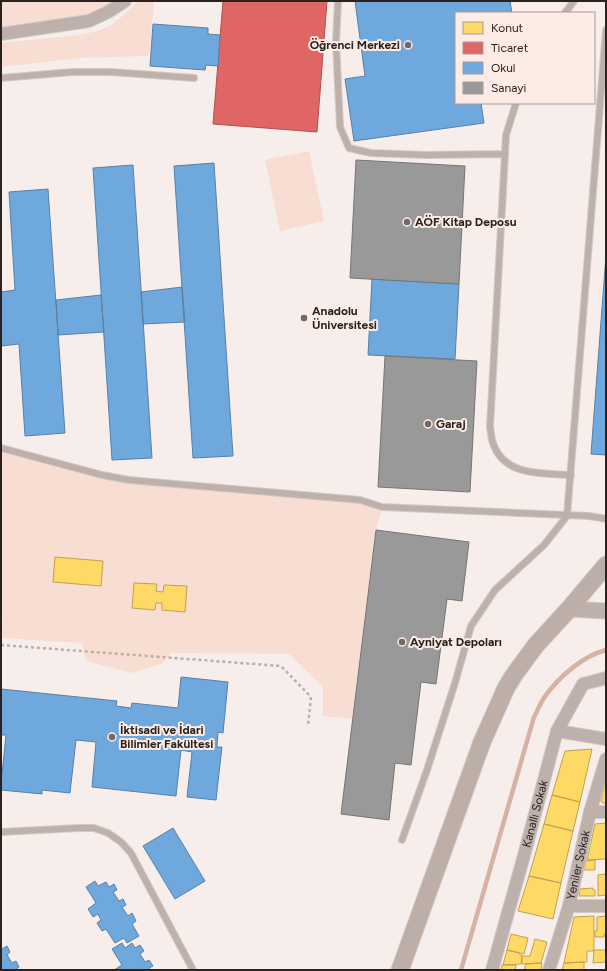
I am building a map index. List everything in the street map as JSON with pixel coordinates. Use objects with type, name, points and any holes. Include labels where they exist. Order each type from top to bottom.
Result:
[{"type":"main road","points":[[400,970],[480,749],[499,702],[514,675],[536,645],[606,565]]},
{"type":"street","points":[[1,34],[90,21],[125,1]]},
{"type":"street","points":[[569,609],[606,611]]},
{"type":"street","name":"Kanallı Sokak","points":[[492,970],[557,731],[583,684],[606,678]]},
{"type":"street","points":[[557,731],[606,739]]},
{"type":"street","name":"Yeniler Sokak","points":[[549,970],[569,906],[590,812],[606,759]]},
{"type":"street","points":[[590,812],[606,812]]},
{"type":"street","points":[[569,906],[606,906]]},
{"type":"lane","points":[[338,1],[336,42],[340,127],[349,148],[371,153],[426,155],[505,154]]},
{"type":"lane","points":[[566,12],[574,1]]},
{"type":"lane","points":[[402,840],[427,770],[455,683],[470,626],[495,590],[544,545],[567,516],[606,30]]},
{"type":"lane","points":[[1,78],[81,72],[111,72],[194,78]]},
{"type":"lane","points":[[516,104],[506,135],[490,427],[492,440],[497,451],[504,460],[514,467],[525,471],[571,475]]},
{"type":"lane","points":[[1,448],[102,475],[129,480],[360,500],[382,507],[589,516],[606,519]]},
{"type":"lane","points":[[1,832],[94,828],[108,833],[121,842],[131,853],[193,970]]},
{"type":"path","points":[[1,645],[281,666],[311,698],[308,726]]},
{"type":"shaded area","points":[[1,1],[125,1],[108,12],[1,34]]},
{"type":"shaded area","points":[[139,1],[154,1],[149,56],[80,58],[1,67],[1,43],[79,35],[94,32],[108,27]]},
{"type":"shaded area","points":[[309,151],[324,221],[280,231],[265,160]]},
{"type":"shaded area","points":[[4,448],[102,475],[360,500],[382,507],[376,531],[352,719],[323,716],[323,687],[289,654],[171,653],[162,664],[132,673],[86,661],[82,643],[1,638],[3,615],[1,614],[1,455]]},
{"type":"building: Konut","points":[[55,557],[103,561],[101,586],[53,582]]},
{"type":"building: Konut","points":[[134,583],[157,584],[156,591],[163,592],[164,585],[187,586],[185,612],[162,610],[162,603],[156,603],[155,610],[132,608]]},
{"type":"building: Konut","points":[[592,749],[580,802],[552,795],[565,751]]},
{"type":"building: Konut","points":[[606,779],[606,803],[603,803],[601,801]]},
{"type":"building: Konut","points":[[552,795],[580,802],[573,831],[544,824]]},
{"type":"building: Konut","points":[[606,823],[606,859],[587,860],[595,824]]},
{"type":"building: Konut","points":[[544,824],[573,831],[561,883],[529,876]]},
{"type":"building: Konut","points":[[595,860],[595,870],[584,870],[586,861]]},
{"type":"building: Konut","points":[[606,874],[606,895],[598,896],[598,875]]},
{"type":"building: Konut","points":[[529,876],[561,883],[553,919],[518,911]]},
{"type":"building: Konut","points":[[593,888],[593,890],[595,890],[595,896],[579,896],[580,889]]},
{"type":"building: Konut","points":[[594,916],[594,951],[587,951],[587,962],[564,963],[574,917]]},
{"type":"building: Konut","points":[[606,916],[606,933],[604,937],[595,937],[595,931],[597,931],[597,917]]},
{"type":"building: Konut","points":[[511,934],[528,938],[524,954],[507,950]]},
{"type":"building: Konut","points":[[535,939],[547,942],[541,963],[522,964],[522,956],[530,956]]},
{"type":"building: Konut","points":[[507,950],[520,953],[522,956],[521,964],[503,965]]},
{"type":"building: Konut","points":[[594,950],[606,950],[606,962],[593,963]]},
{"type":"building: Konut","points":[[584,962],[584,970],[562,970],[564,963]]},
{"type":"building: Konut","points":[[542,963],[541,970],[524,970],[526,964]]},
{"type":"building: Konut","points":[[502,965],[516,965],[515,970],[501,970]]},
{"type":"building: Ticaret","points":[[223,1],[327,1],[317,132],[213,124]]},
{"type":"building: Okul","name":"Öğrenci Merkezi","points":[[355,1],[510,1],[512,12],[455,12],[455,104],[481,104],[484,123],[354,141],[345,79],[365,76]]},
{"type":"building: Okul","points":[[153,24],[208,28],[208,34],[220,35],[218,66],[206,65],[205,70],[150,66]]},
{"type":"building: Okul","points":[[214,163],[233,456],[193,458],[174,166]]},
{"type":"building: Okul","points":[[133,165],[152,458],[112,460],[93,168]]},
{"type":"building: Okul","points":[[48,189],[65,433],[25,436],[19,344],[1,346],[1,292],[15,290],[9,192]]},
{"type":"building: Okul","points":[[606,255],[606,455],[591,454]]},
{"type":"building: Okul","points":[[372,279],[459,284],[455,359],[368,355]]},
{"type":"building: Okul","points":[[182,287],[185,322],[143,324],[141,292]]},
{"type":"building: Okul","points":[[101,295],[104,332],[58,335],[56,300]]},
{"type":"building: Okul","name":"İktisadi ve İdari Bilimler Fakültesi","points":[[181,677],[228,682],[223,733],[218,732],[217,747],[222,747],[216,800],[187,797],[192,752],[181,750],[176,796],[92,787],[96,742],[76,740],[70,793],[42,790],[42,794],[1,790],[1,774],[6,735],[1,735],[1,689],[117,701],[116,706],[131,708],[132,703],[178,708]]},
{"type":"building: Okul","points":[[173,828],[205,881],[175,899],[143,846]]},
{"type":"building: Okul","points":[[95,881],[98,886],[106,882],[109,887],[114,884],[117,890],[113,892],[119,901],[123,899],[126,905],[122,907],[128,916],[132,913],[136,921],[132,924],[139,936],[127,943],[124,938],[115,943],[106,929],[102,931],[97,923],[101,920],[98,914],[93,917],[88,909],[96,903],[86,887]]},
{"type":"building: Okul","points":[[122,943],[125,948],[132,943],[135,948],[140,945],[144,951],[140,954],[145,962],[149,960],[153,966],[149,968],[150,970],[114,970],[122,965],[112,949]]},
{"type":"building: Okul","points":[[7,946],[10,952],[7,955],[12,963],[16,961],[19,967],[16,970],[1,970],[1,948],[2,949]]},
{"type":"building: Sanayi","name":"AÖF Kitap Deposu","points":[[356,160],[465,166],[459,284],[350,278]]},
{"type":"building: Sanayi","name":"Garaj","points":[[385,356],[477,361],[470,492],[378,487]]},
{"type":"building: Sanayi","name":"Ayniyat Depoları","points":[[376,530],[469,542],[462,601],[447,599],[436,684],[421,682],[411,765],[395,763],[389,820],[341,814]]},
{"type":"waterway","points":[[461,970],[534,717],[544,697],[565,674],[589,657],[606,650]]},
{"type":"place","name":"Öğrenci Merkezi","points":[[408,45]]},
{"type":"place","name":"AÖF Kitap Deposu","points":[[407,222]]},
{"type":"place","name":"Anadolu Üniversitesi","points":[[304,318]]},
{"type":"place","name":"Garaj","points":[[428,424]]},
{"type":"place","name":"Ayniyat Depoları","points":[[402,642]]},
{"type":"place","name":"İktisadi ve İdari Bilimler Fakültesi","points":[[112,737]]}]
